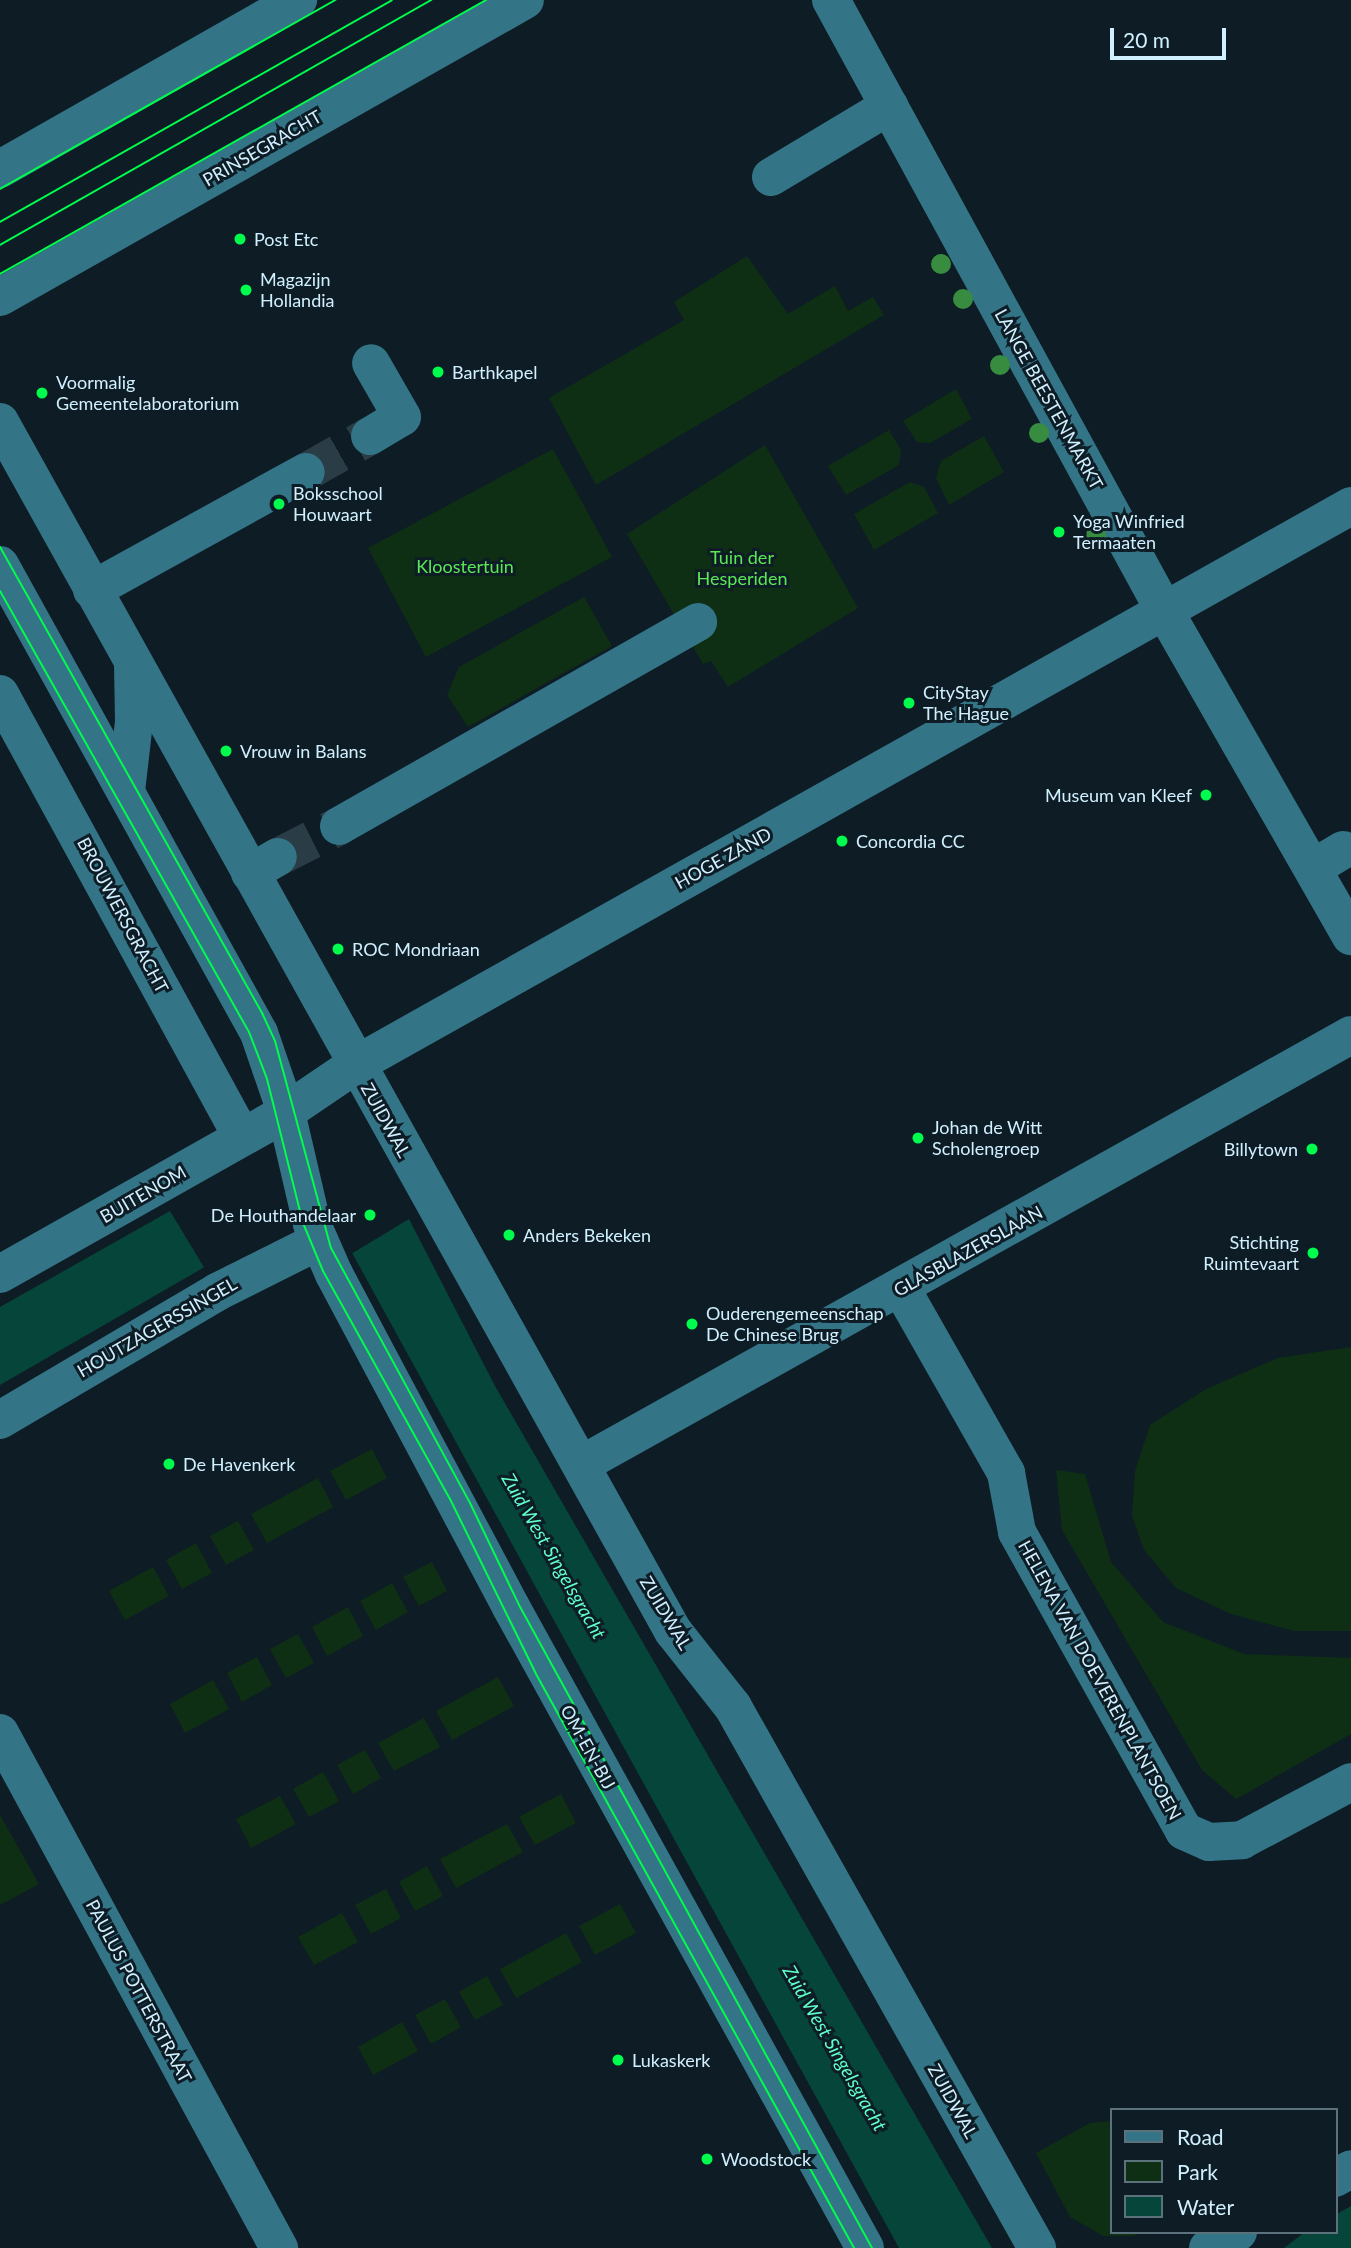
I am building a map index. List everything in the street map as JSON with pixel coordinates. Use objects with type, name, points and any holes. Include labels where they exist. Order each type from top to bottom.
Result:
[{"type":"street","name":"PRINSEGRACHT","points":[[0,297],[524,0]]},
{"type":"street","name":"LANGE BEESTENMARKT","points":[[831,0],[1164,610],[1328,859],[1351,936]]},
{"type":"street","points":[[0,169],[284,3]]},
{"type":"street","points":[[771,177],[889,106]]},
{"type":"street","points":[[370,436],[402,417],[371,363]]},
{"type":"street","points":[[0,422],[133,665],[264,865],[355,1065]]},
{"type":"street","points":[[92,590],[306,472]]},
{"type":"street","name":"HOGE ZAND","points":[[286,1112],[355,1065],[1351,506]]},
{"type":"street","points":[[0,565],[242,997],[272,1066],[316,1233]]},
{"type":"street","points":[[339,826],[698,622]]},
{"type":"street","points":[[125,791],[134,722],[133,665]]},
{"type":"street","name":"BROUWERSGRACHT","points":[[4,710],[242,1137]]},
{"type":"street","name":"GLASBLAZERSLAAN","points":[[584,1464],[1351,1035]]},
{"type":"street","name":"ZUIDWAL","points":[[355,1065],[584,1464],[673,1631],[733,1707],[1037,2248]]},
{"type":"street","name":"BUITENOM","points":[[0,1274],[286,1112]]},
{"type":"street","name":"HOUTZAGERSSINGEL","points":[[0,1420],[316,1233]]},
{"type":"street","name":"OM-EN-BIJ","points":[[316,1233],[511,1607],[865,2248]]},
{"type":"street","name":"HELENA VAN DOEVERENPLANTSOEN","points":[[901,1289],[1006,1473],[1017,1532],[1184,1831],[1209,1842],[1242,1840],[1351,1782]]},
{"type":"street","name":"PAULUS POTTERSTRAAT","points":[[0,1733],[279,2248]]},
{"type":"green space","points":[[747,256],[788,314],[835,286],[848,311],[873,297],[884,315],[596,485],[549,398],[684,320],[674,302]]},
{"type":"green space","points":[[956,389],[972,419],[930,443],[917,442],[903,421]]},
{"type":"green space","points":[[889,430],[901,450],[899,465],[846,495],[828,466]]},
{"type":"green space","points":[[984,436],[1004,472],[949,505],[936,478],[941,461]]},
{"type":"green space","name":"Tuin der Hesperiden","points":[[765,445],[858,608],[728,687],[711,661],[703,664],[627,534]]},
{"type":"green space","name":"Kloostertuin","points":[[553,449],[612,557],[426,657],[368,548]]},
{"type":"green space","points":[[910,482],[924,487],[938,513],[874,550],[854,514]]},
{"type":"green space","points":[[584,597],[612,646],[468,727],[447,695],[459,667]]},
{"type":"green space","points":[[1351,1347],[1351,1631],[1294,1631],[1231,1614],[1176,1588],[1144,1550],[1132,1516],[1135,1471],[1150,1425],[1206,1389],[1278,1358]]},
{"type":"green space","points":[[372,1449],[387,1478],[346,1500],[330,1471]]},
{"type":"green space","points":[[1056,1470],[1085,1474],[1111,1562],[1163,1622],[1244,1654],[1351,1658],[1351,1734],[1236,1799],[1202,1770],[1062,1530]]},
{"type":"green space","points":[[318,1478],[333,1507],[267,1543],[251,1514]]},
{"type":"green space","points":[[238,1521],[254,1550],[226,1565],[210,1536]]},
{"type":"green space","points":[[196,1543],[212,1573],[182,1589],[166,1560]]},
{"type":"green space","points":[[432,1562],[447,1591],[419,1606],[403,1577]]},
{"type":"green space","points":[[153,1567],[169,1596],[125,1620],[109,1591]]},
{"type":"green space","points":[[392,1583],[408,1612],[376,1630],[360,1601]]},
{"type":"green space","points":[[348,1607],[363,1636],[327,1656],[312,1627]]},
{"type":"green space","points":[[298,1634],[314,1663],[286,1678],[270,1649]]},
{"type":"green space","points":[[257,1657],[272,1685],[242,1702],[227,1673]]},
{"type":"green space","points":[[498,1677],[514,1706],[452,1740],[436,1711]]},
{"type":"green space","points":[[213,1680],[229,1709],[185,1733],[170,1704]]},
{"type":"green space","points":[[424,1718],[440,1747],[394,1771],[378,1743]]},
{"type":"green space","points":[[365,1750],[381,1778],[353,1794],[337,1765]]},
{"type":"green space","points":[[323,1772],[339,1801],[309,1817],[293,1789]]},
{"type":"green space","points":[[561,1794],[576,1823],[535,1845],[519,1817]]},
{"type":"green space","points":[[280,1796],[296,1824],[251,1848],[236,1819]]},
{"type":"green space","points":[[0,1815],[39,1884],[0,1905]]},
{"type":"green space","points":[[507,1824],[523,1852],[456,1888],[440,1859]]},
{"type":"green space","points":[[427,1866],[443,1896],[415,1911],[399,1882]]},
{"type":"green space","points":[[386,1889],[401,1918],[371,1934],[355,1905]]},
{"type":"green space","points":[[620,1904],[636,1933],[595,1955],[579,1926]]},
{"type":"green space","points":[[342,1913],[358,1942],[314,1965],[298,1937]]},
{"type":"green space","points":[[566,1933],[582,1962],[516,1998],[500,1969]]},
{"type":"green space","points":[[487,1976],[503,2005],[475,2020],[459,1992]]},
{"type":"green space","points":[[445,1999],[461,2027],[431,2044],[415,2015]]},
{"type":"green space","points":[[402,2022],[418,2051],[373,2075],[358,2047]]},
{"type":"green space","points":[[1110,2121],[1110,2234],[1137,2234],[1134,2236],[1103,2236],[1070,2217],[1036,2153],[1090,2123]]},
{"type":"water","name":"Zuid West Singelsgracht","points":[[170,1211],[409,1219],[495,1386],[992,2248],[899,2248],[351,1251],[336,1234],[308,1221],[281,1223],[0,1385],[0,1307]]},
{"type":"water","points":[[1351,2206],[1351,2248],[1284,2248],[1302,2234],[1337,2234],[1337,2214]]},
{"type":"pier","points":[[317,1158],[346,1166],[377,1182],[409,1219],[351,1254],[336,1235],[293,1223],[282,1225],[205,1269],[170,1211],[253,1167],[278,1159]]},
{"type":"tunnel","points":[[306,472],[370,436]]},
{"type":"tunnel","points":[[278,857],[339,826]]},
{"type":"tram line","points":[[0,189],[335,0]]},
{"type":"tram line","points":[[0,222],[392,0]]},
{"type":"tram line","points":[[0,245],[431,0]]},
{"type":"tram line","points":[[0,274],[486,0]]},
{"type":"tram line","points":[[0,547],[262,1013],[275,1041],[331,1248],[470,1503],[519,1605],[872,2248]]},
{"type":"tram line","points":[[0,591],[249,1032],[267,1079],[303,1223],[323,1271],[450,1499],[536,1674],[854,2248]]},
{"type":"place","name":"Post Etc","points":[[240,239]]},
{"type":"place","name":"Magazijn Hollandia","points":[[246,290]]},
{"type":"place","name":"Barthkapel","points":[[438,372]]},
{"type":"place","name":"Voormalig Gemeentelaboratorium","points":[[42,393]]},
{"type":"place","name":"Boksschool Houwaart","points":[[279,504]]},
{"type":"place","name":"Yoga Winfried Termaaten","points":[[1059,532]]},
{"type":"place","name":"CityStay The Hague","points":[[909,703]]},
{"type":"place","name":"Vrouw in Balans","points":[[226,751]]},
{"type":"place","name":"Museum van Kleef","points":[[1206,795]]},
{"type":"place","name":"Concordia CC","points":[[842,841]]},
{"type":"place","name":"ROC Mondriaan","points":[[338,949]]},
{"type":"place","name":"Johan de Witt Scholengroep","points":[[918,1138]]},
{"type":"place","name":"Billytown","points":[[1312,1149]]},
{"type":"place","name":"De Houthandelaar","points":[[370,1215]]},
{"type":"place","name":"Anders Bekeken","points":[[509,1235]]},
{"type":"place","name":"Stichting Ruimtevaart","points":[[1313,1253]]},
{"type":"place","name":"Ouderengemeenschap De Chinese Brug","points":[[692,1324]]},
{"type":"place","name":"De Havenkerk","points":[[169,1464]]},
{"type":"place","name":"Lukaskerk","points":[[618,2060]]},
{"type":"place","name":"Woodstock","points":[[707,2159]]}]
